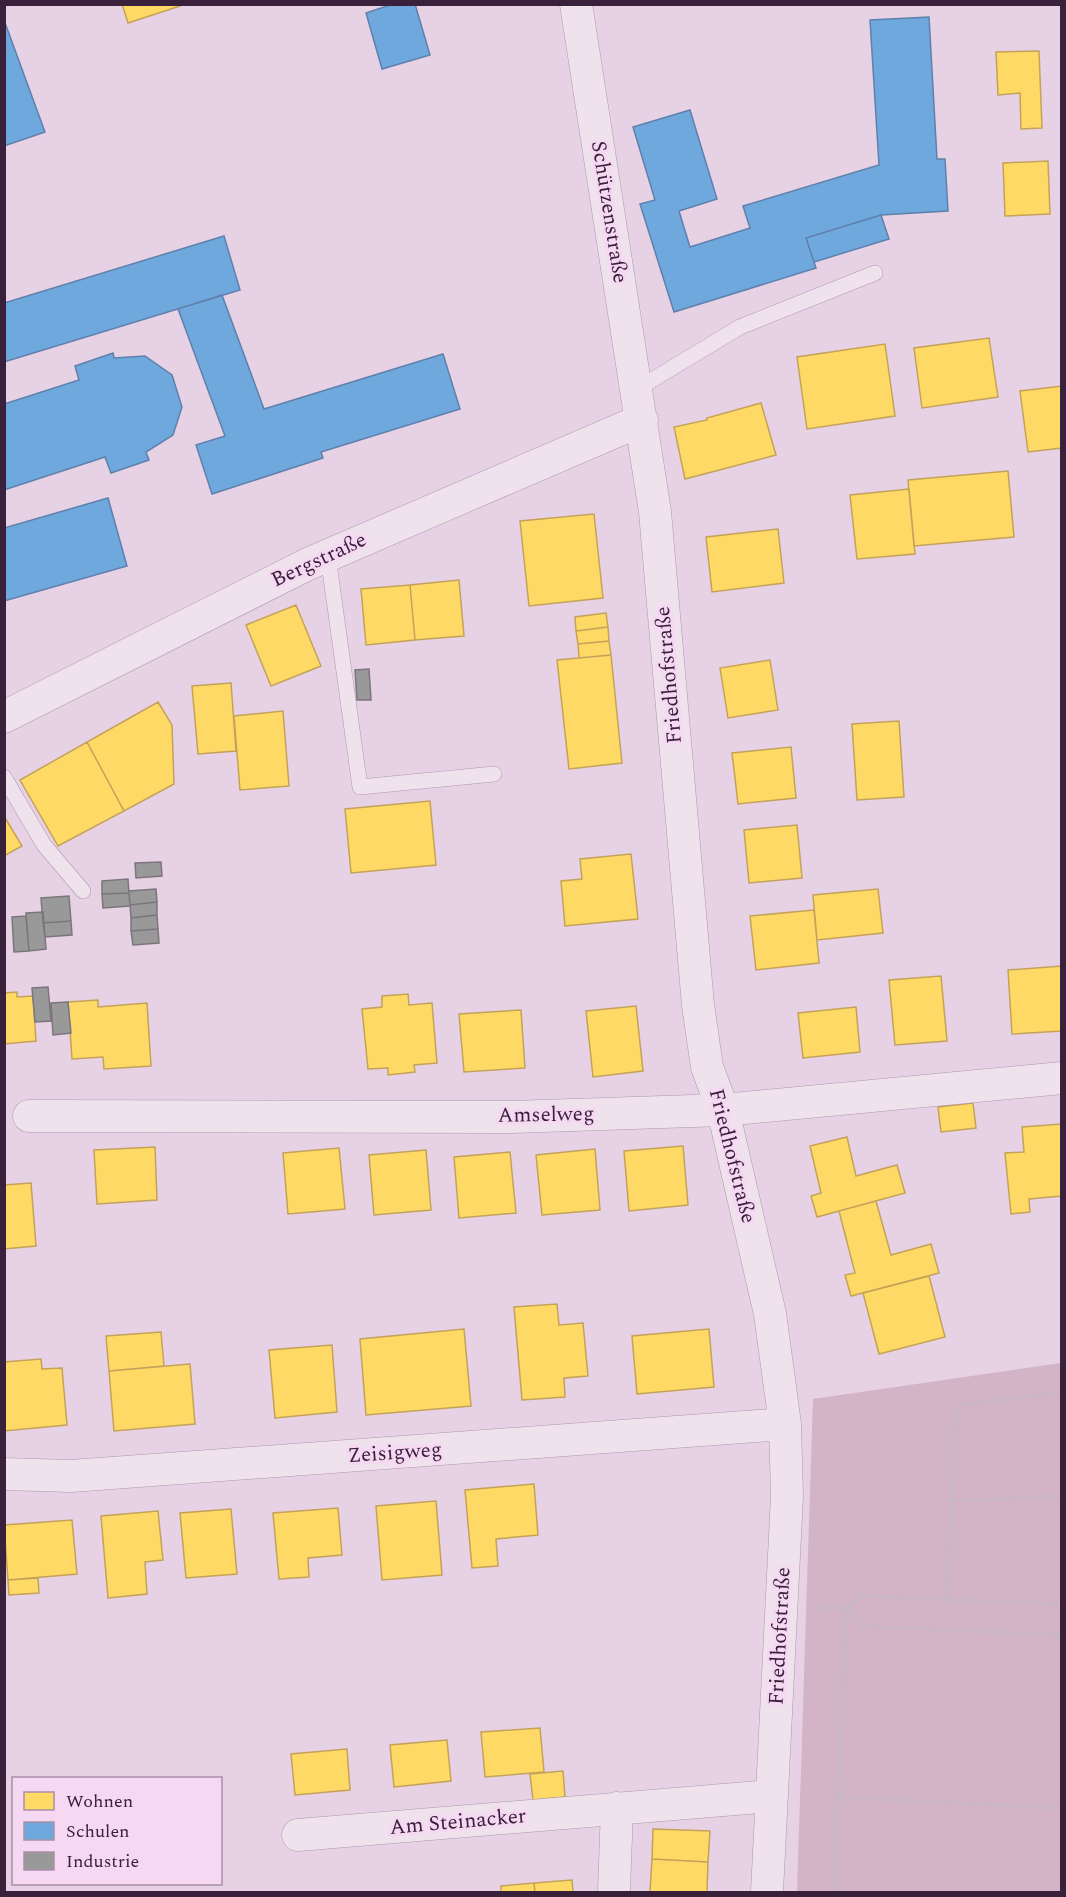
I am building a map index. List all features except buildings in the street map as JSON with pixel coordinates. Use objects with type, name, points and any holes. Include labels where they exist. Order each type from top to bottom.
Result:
[{"type":"street","name":"Schützenstraße","points":[[576,4],[642,420]]},
{"type":"street","name":"Bergstraße","points":[[4,717],[308,564],[642,420]]},
{"type":"street","name":"Friedhofstraße","points":[[642,420],[655,512],[698,1005],[708,1067],[723,1110],[770,1314],[785,1424],[787,1496],[767,1893]]},
{"type":"street","name":"Amselweg","points":[[29,1116],[512,1117],[723,1110],[1062,1078]]},
{"type":"street","name":"Zeisigweg","points":[[4,1474],[71,1476],[785,1424]]},
{"type":"street","name":"Am Steinacker","points":[[298,1835],[772,1796]]},
{"type":"street","points":[[614,1893],[617,1808]]},
{"type":"lane","points":[[637,389],[740,327],[875,273]]},
{"type":"lane","points":[[327,556],[360,788],[494,774]]},
{"type":"lane","points":[[4,777],[44,845],[83,891]]},
{"type":"path","points":[[947,1599],[956,1406],[1062,1392]]},
{"type":"path","points":[[952,1501],[1062,1496]]},
{"type":"path","points":[[781,1604],[846,1609],[865,1596],[1062,1604]]},
{"type":"path","points":[[846,1609],[863,1626],[1062,1635]]},
{"type":"path","points":[[833,1893],[846,1609]]},
{"type":"path","points":[[838,1797],[1062,1808]]},
{"type":"shaded area","points":[[1061,1363],[1061,1892],[797,1892],[813,1399]]}]
